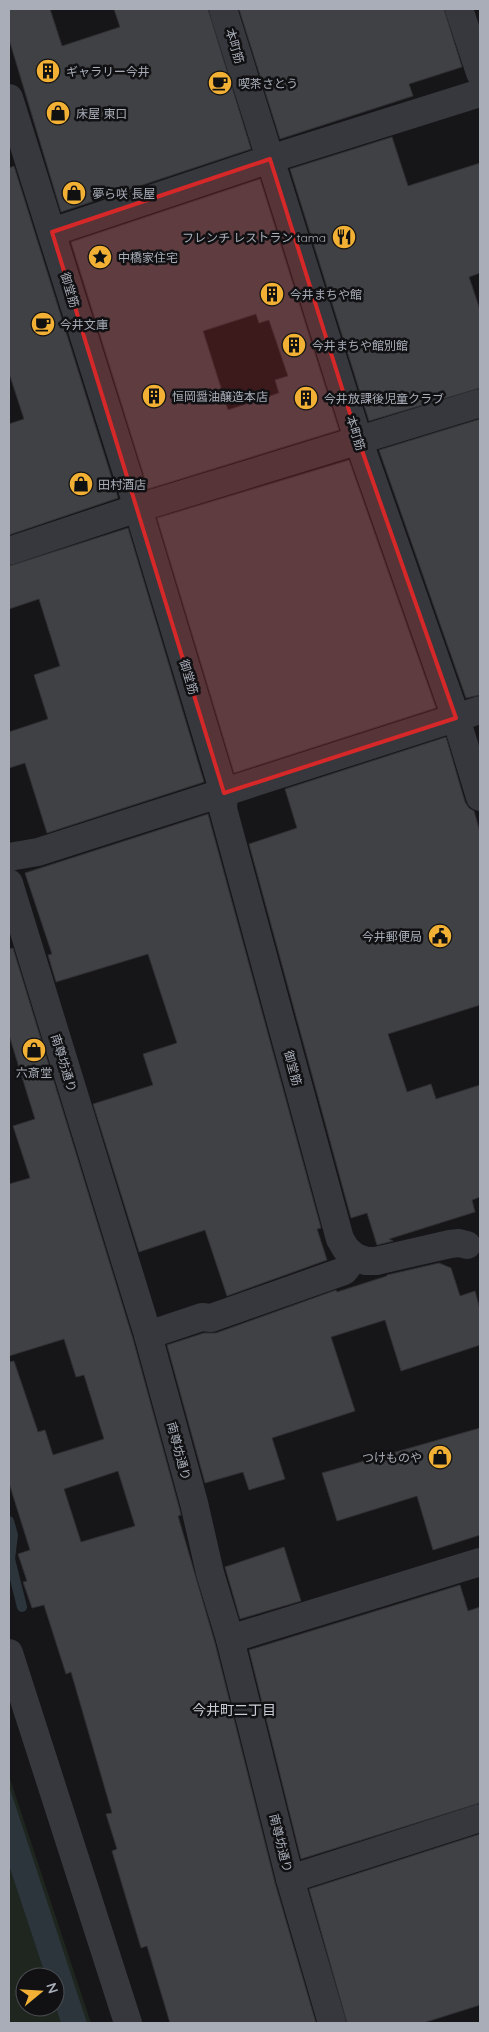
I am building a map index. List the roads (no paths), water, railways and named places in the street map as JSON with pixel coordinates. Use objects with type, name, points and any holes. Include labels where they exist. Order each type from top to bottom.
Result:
[{"type":"street","name":"本町筋","points":[[223,9],[358,439],[468,714],[480,797]]},
{"type":"street","points":[[459,9],[480,73]]},
{"type":"street","points":[[52,232],[270,159],[480,93]]},
{"type":"street","name":"御堂筋","points":[[9,98],[138,508],[224,793],[223,809],[340,1239],[346,1249],[356,1257]]},
{"type":"street","points":[[9,551],[138,508],[480,403]]},
{"type":"street","points":[[9,858],[38,852],[468,714]]},
{"type":"street","name":"南尊坊通り","points":[[9,884],[148,1335],[194,1503],[210,1573],[230,1639],[290,1879],[332,2023]]},
{"type":"street","points":[[148,1335],[202,1318],[211,1318],[344,1271],[356,1257],[366,1261],[376,1261],[450,1244],[459,1243],[476,1247]]},
{"type":"street","points":[[230,1639],[480,1562]]},
{"type":"street","points":[[9,1653],[128,2023]]},
{"type":"street","points":[[290,1879],[480,1818]]},
{"type":"waterway","points":[[9,1521],[13,1535],[10,1559],[22,1607]]},
{"type":"place","name":"ギャラリー今井","points":[[48,71]]},
{"type":"place","name":"喫茶さとう","points":[[220,83]]},
{"type":"place","name":"床屋 東口","points":[[58,113]]},
{"type":"place","name":"夢ら咲 長屋","points":[[74,193]]},
{"type":"place","name":"フレンチ レストラン tama","points":[[344,237]]},
{"type":"place","name":"中橋家住宅","points":[[100,257]]},
{"type":"place","name":"今井まちや館","points":[[272,294]]},
{"type":"place","name":"今井文庫","points":[[43,324]]},
{"type":"place","name":"今井まちや館別館","points":[[294,345]]},
{"type":"place","name":"恒岡醤油醸造本店","points":[[154,396]]},
{"type":"place","name":"今井放課後児童クラブ","points":[[306,398]]},
{"type":"place","name":"田村酒店","points":[[81,484]]},
{"type":"place","name":"今井郵便局","points":[[440,936]]},
{"type":"place","name":"六斎堂","points":[[34,1050]]},
{"type":"place","name":"つけものや","points":[[440,1457]]},
{"type":"district","name":"今井町二丁目","points":[[234,1710]]}]
